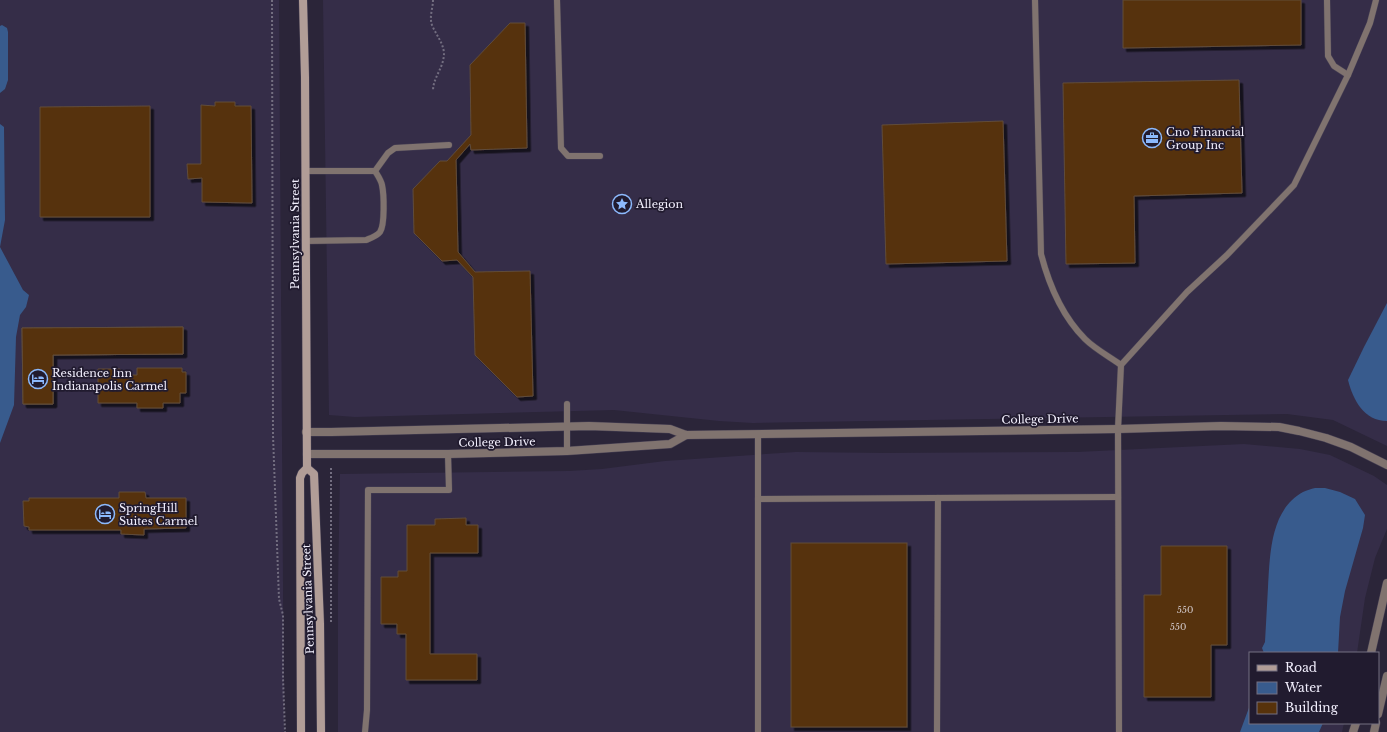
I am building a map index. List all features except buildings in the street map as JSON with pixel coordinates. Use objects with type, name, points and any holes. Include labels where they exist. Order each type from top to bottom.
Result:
[{"type":"main road","name":"Pennsylvania Street","points":[[302,0],[305,171],[306,432],[307,468],[314,474],[320,624],[321,732]]},
{"type":"main road","name":"Pennsylvania Street","points":[[301,732],[300,478],[302,472],[307,468]]},
{"type":"street","name":"College Drive","points":[[306,432],[589,426],[670,429],[686,434],[758,434],[1118,429],[1221,426],[1279,428],[1299,431],[1326,438],[1351,447],[1387,465]]},
{"type":"street","name":"College Drive","points":[[307,454],[448,454],[568,451],[670,444],[686,434]]},
{"type":"street","points":[[1371,652],[1387,583]]},
{"type":"street","points":[[1379,706],[1381,689],[1387,676]]},
{"type":"lane","points":[[557,0],[562,148],[568,156],[600,156]]},
{"type":"lane","points":[[1035,0],[1041,254],[1047,277],[1064,313],[1086,340],[1121,365]]},
{"type":"lane","points":[[1327,0],[1328,56],[1334,66],[1348,75]]},
{"type":"lane","points":[[1119,732],[1118,429],[1121,365],[1187,292],[1227,255],[1294,185],[1348,75],[1370,23],[1376,0]]},
{"type":"lane","points":[[375,171],[388,153],[395,148],[449,145]]},
{"type":"lane","points":[[305,171],[375,171]]},
{"type":"lane","points":[[305,241],[366,240],[380,232],[383,226],[382,187],[375,171]]},
{"type":"lane","points":[[567,404],[568,451]]},
{"type":"lane","points":[[758,434],[758,732]]},
{"type":"lane","points":[[365,732],[367,710],[368,490],[449,490],[448,454]]},
{"type":"lane","points":[[758,499],[1118,497]]},
{"type":"lane","points":[[937,732],[938,498]]},
{"type":"path","points":[[272,0],[273,434],[279,599],[283,615],[285,732]]},
{"type":"path","points":[[433,0],[431,23],[440,40],[444,53],[441,70],[433,83],[433,91]]},
{"type":"path","points":[[331,468],[331,625]]},
{"type":"shaded area","points":[[0,0],[279,0],[284,732],[0,732]]},
{"type":"shaded area","points":[[323,0],[1387,0],[1387,446],[1333,420],[1287,414],[753,423],[614,410],[355,417],[329,415]]},
{"type":"shaded area","points":[[1244,444],[1300,449],[1330,455],[1374,476],[1387,485],[1387,529],[1375,558],[1365,598],[1357,652],[1249,652],[1249,724],[1344,724],[1342,732],[338,732],[340,474],[569,471],[602,469],[665,461],[796,452],[1077,452]]},
{"type":"water","points":[[2,25],[7,28],[8,32],[8,80],[5,89],[0,93],[0,26]]},
{"type":"water","points":[[0,124],[4,127],[5,220],[0,247]]},
{"type":"water","points":[[0,247],[23,290],[29,295],[26,307],[20,315],[16,337],[14,405],[0,443]]},
{"type":"water","points":[[1387,303],[1387,421],[1372,417],[1361,408],[1356,402],[1348,380]]},
{"type":"water","points":[[1325,488],[1340,492],[1355,499],[1365,515],[1363,528],[1345,591],[1340,617],[1338,652],[1264,652],[1262,648],[1265,642],[1271,548],[1274,534],[1284,510],[1292,500],[1308,490]]},
{"type":"water","points":[[1249,708],[1249,724],[1323,724],[1319,732],[1240,732]]},
{"type":"place","name":"Cno Financial Group Inc","points":[[1152,138]]},
{"type":"place","name":"Allegion","points":[[622,204]]},
{"type":"place","name":"Residence Inn Indianapolis Carmel","points":[[38,379]]},
{"type":"place","name":"SpringHill Suites Carmel","points":[[105,514]]}]
